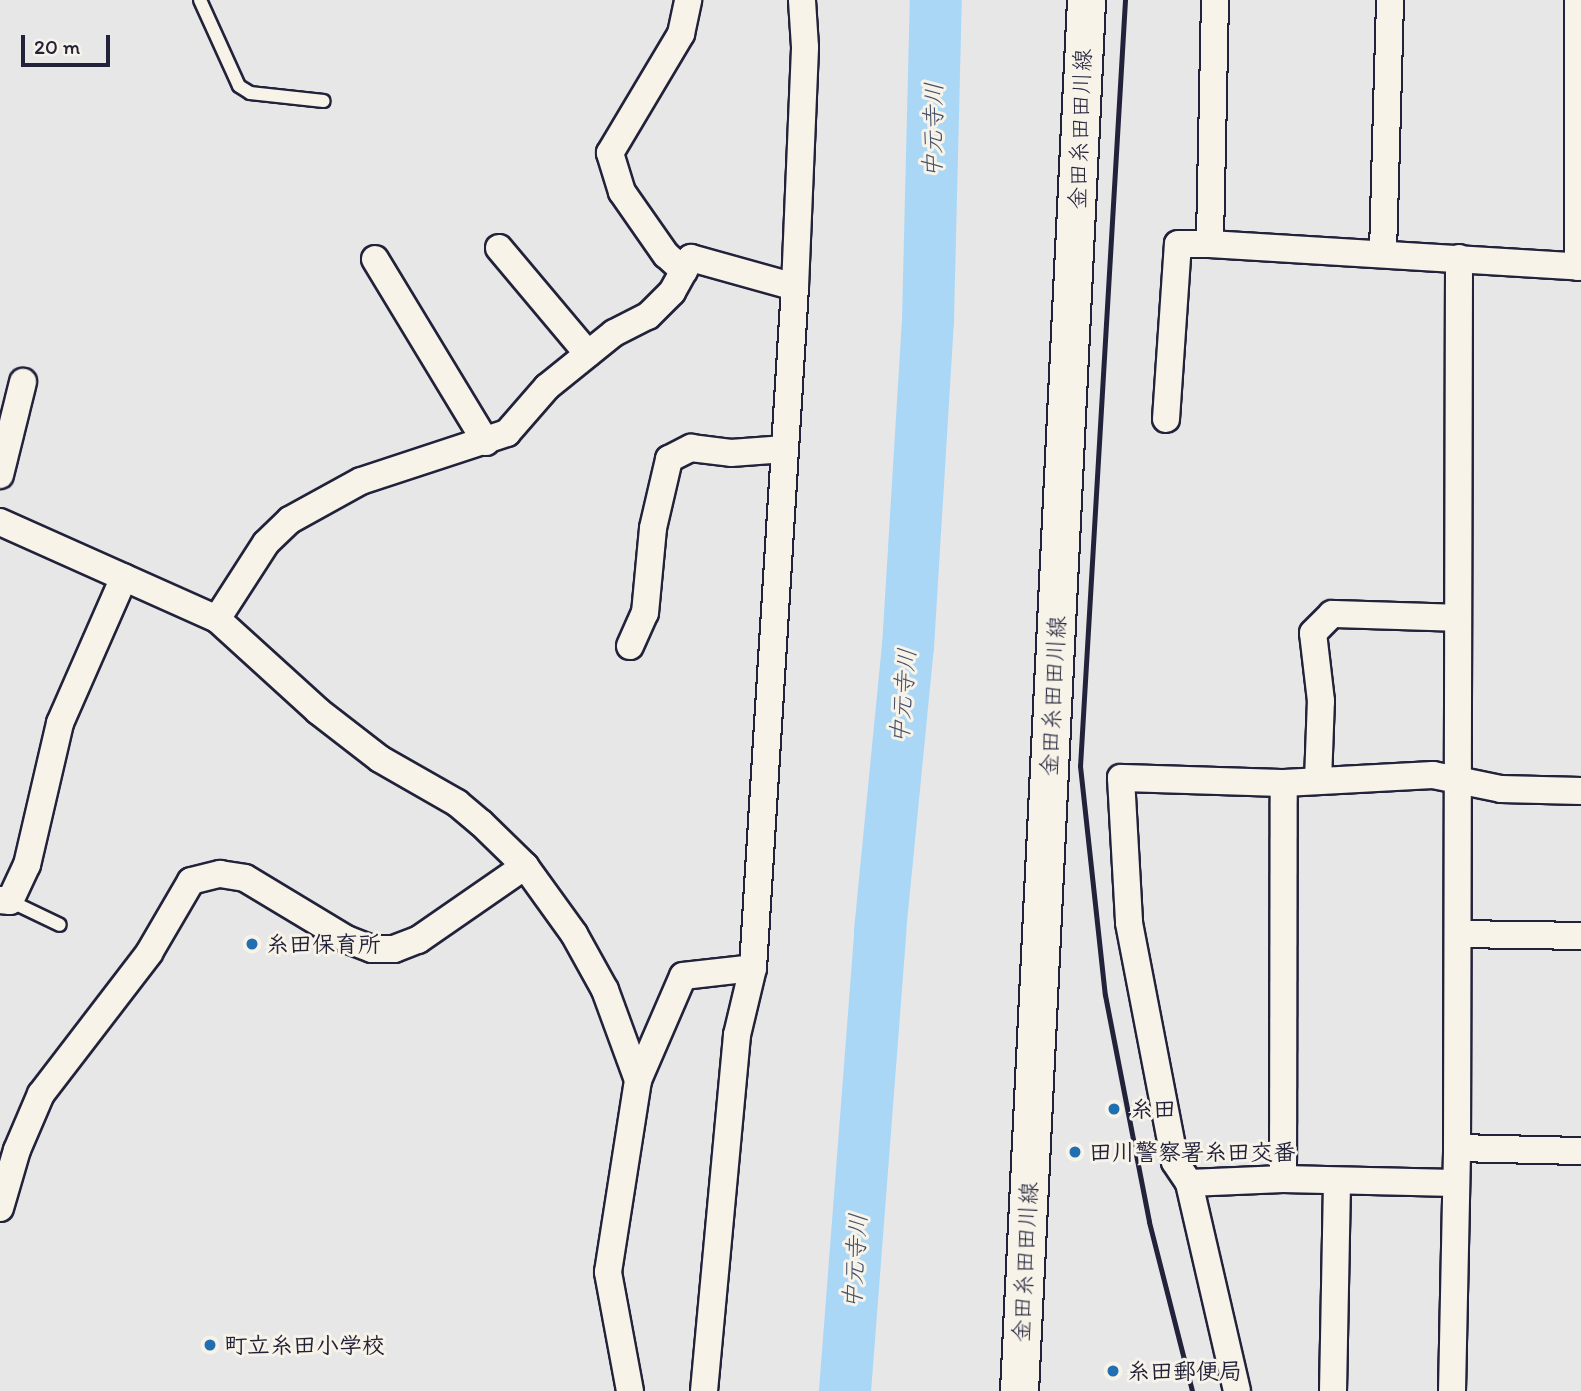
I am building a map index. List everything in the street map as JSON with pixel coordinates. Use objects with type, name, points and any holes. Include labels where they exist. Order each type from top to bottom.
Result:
[{"type":"main road","name":"金田糸田田川線","points":[[1019,1391],[1086,0]]},
{"type":"street","points":[[684,271],[666,255],[622,192],[610,153],[681,34],[688,0]]},
{"type":"street","points":[[704,1391],[737,1035],[753,968],[795,287],[805,47],[802,0]]},
{"type":"street","points":[[1210,244],[1215,0]]},
{"type":"street","points":[[1382,252],[1390,0]]},
{"type":"street","points":[[1166,419],[1178,244],[1382,252],[1579,267],[1578,0]]},
{"type":"street","points":[[499,248],[588,354]]},
{"type":"street","points":[[217,619],[266,543],[290,520],[361,481],[507,433],[547,387],[614,333],[648,316],[672,292],[691,258],[795,287]]},
{"type":"street","points":[[1452,1391],[1457,1148],[1459,258]]},
{"type":"street","points":[[375,259],[486,442]]},
{"type":"street","points":[[0,475],[23,382]]},
{"type":"street","points":[[630,646],[645,613],[653,528],[668,459],[691,447],[731,453],[785,449]]},
{"type":"street","points":[[0,522],[217,619],[318,711],[380,759],[457,803],[525,866],[574,934],[605,990],[638,1080]]},
{"type":"street","points":[[5,901],[43,809],[60,723],[124,576]]},
{"type":"street","points":[[1318,781],[1321,701],[1313,634],[1332,614],[1457,618]]},
{"type":"street","points":[[1237,1391],[1189,1183],[1175,1163],[1129,923],[1121,778],[1284,783],[1433,775],[1458,783],[1501,789],[1581,790]]},
{"type":"street","points":[[1283,1179],[1284,783]]},
{"type":"street","points":[[0,1208],[17,1150],[41,1094],[149,953],[191,881],[220,874],[244,878],[346,939],[372,949],[394,949],[418,940],[525,866]]},
{"type":"street","points":[[1458,934],[1581,936]]},
{"type":"street","points":[[630,1391],[608,1272],[638,1080],[683,976],[753,968]]},
{"type":"street","points":[[1457,1148],[1581,1151]]},
{"type":"street","points":[[1189,1183],[1283,1179],[1455,1184]]},
{"type":"street","points":[[1333,1391],[1337,1181]]},
{"type":"lane","points":[[200,0],[239,86],[250,93],[324,101]]},
{"type":"lane","points":[[5,901],[60,925]]},
{"type":"waterway","name":"中元寺川","points":[[845,1391],[880,931],[908,647],[928,319],[936,0]]},
{"type":"railway","points":[[1125,0],[1080,766],[1105,995],[1149,1222],[1192,1391]]},
{"type":"place","name":"糸田保育所","points":[[252,944]]},
{"type":"place","name":"糸田","points":[[1114,1109]]},
{"type":"place","name":"田川警察署糸田交番","points":[[1075,1152]]},
{"type":"place","name":"町立糸田小学校","points":[[210,1345]]},
{"type":"place","name":"糸田郵便局","points":[[1113,1371]]}]
